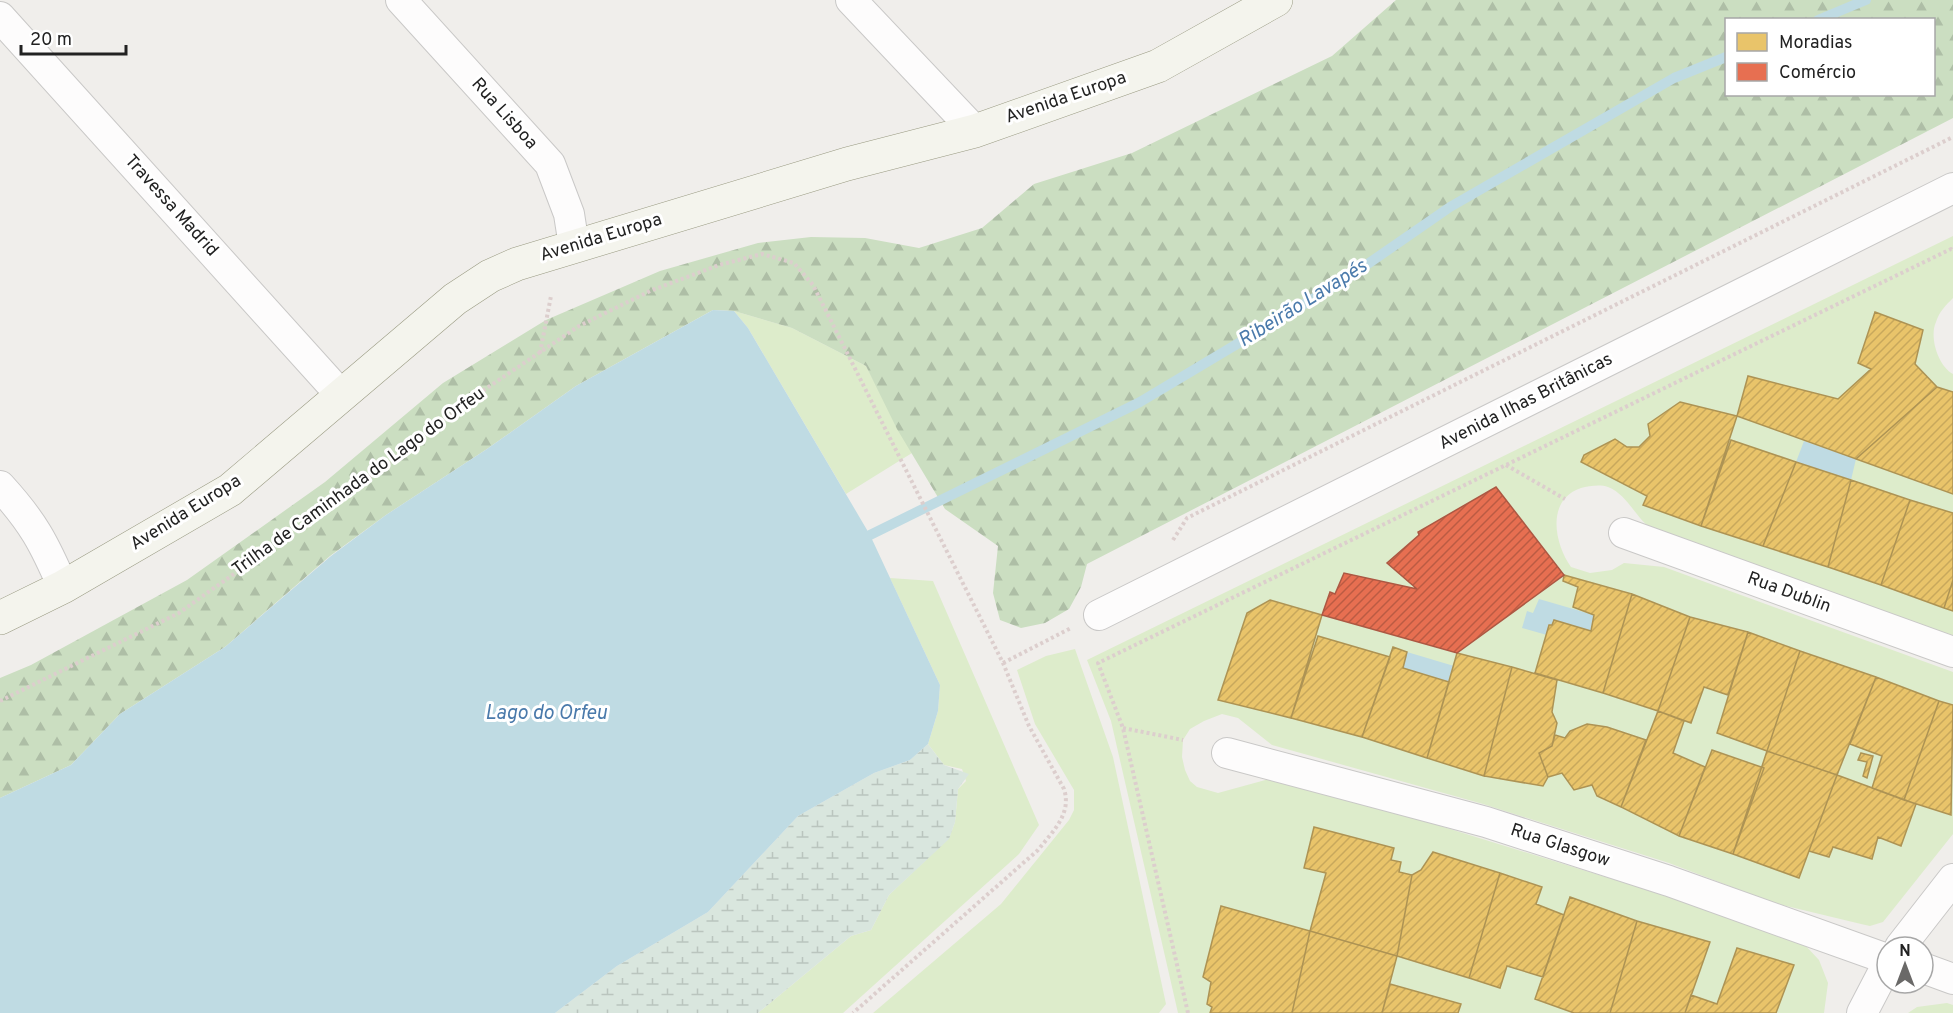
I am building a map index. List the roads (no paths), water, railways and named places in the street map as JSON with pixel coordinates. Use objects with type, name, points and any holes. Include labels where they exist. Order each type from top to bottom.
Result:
[{"type":"street","name":"Rua Lisboa","points":[[400,0],[550,164],[569,214],[574,246]]},
{"type":"street","points":[[851,0],[975,131]]},
{"type":"street","name":"Avenida Europa","points":[[0,618],[63,587],[230,490],[464,293],[490,276],[517,264],[574,246],[847,164],[975,131],[1158,66],[1275,0]]},
{"type":"street","name":"Travessa Madrid","points":[[0,17],[341,395]]},
{"type":"street","name":"Avenida Ilhas Britânicas","points":[[1099,615],[1953,188]]},
{"type":"street","points":[[0,486],[28,517],[49,552],[63,587]]},
{"type":"street","name":"Rua Dublin","points":[[1624,533],[1953,652]]},
{"type":"street","name":"Rua Glasgow","points":[[1227,753],[1486,822],[1669,881],[1875,955]]},
{"type":"street","points":[[1909,935],[1953,879]]},
{"type":"street","points":[[1935,972],[1953,979]]},
{"type":"street","points":[[1862,1013],[1875,988]]},
{"type":"water","name":"Lago do Orfeu","points":[[713,310],[734,311],[748,328],[870,535],[940,685],[938,711],[928,744],[910,760],[874,773],[798,816],[708,912],[617,966],[555,1013],[0,1013],[0,798],[71,765],[120,714],[225,647],[331,556],[386,515],[487,449],[576,386]]},
{"type":"water","points":[[1804,441],[1856,459],[1851,480],[1796,462]]},
{"type":"water","points":[[1539,599],[1594,615],[1591,631],[1554,620],[1552,625],[1549,625],[1547,635],[1522,628],[1527,611],[1533,613]]},
{"type":"water","points":[[1407,652],[1454,666],[1449,682],[1403,668]]},
{"type":"waterway","name":"Ribeirão Lavapés","points":[[1823,18],[1866,0]]},
{"type":"waterway","name":"Ribeirão Lavapés","points":[[870,535],[1140,402],[1346,279],[1450,207],[1674,78],[1725,57]]}]
